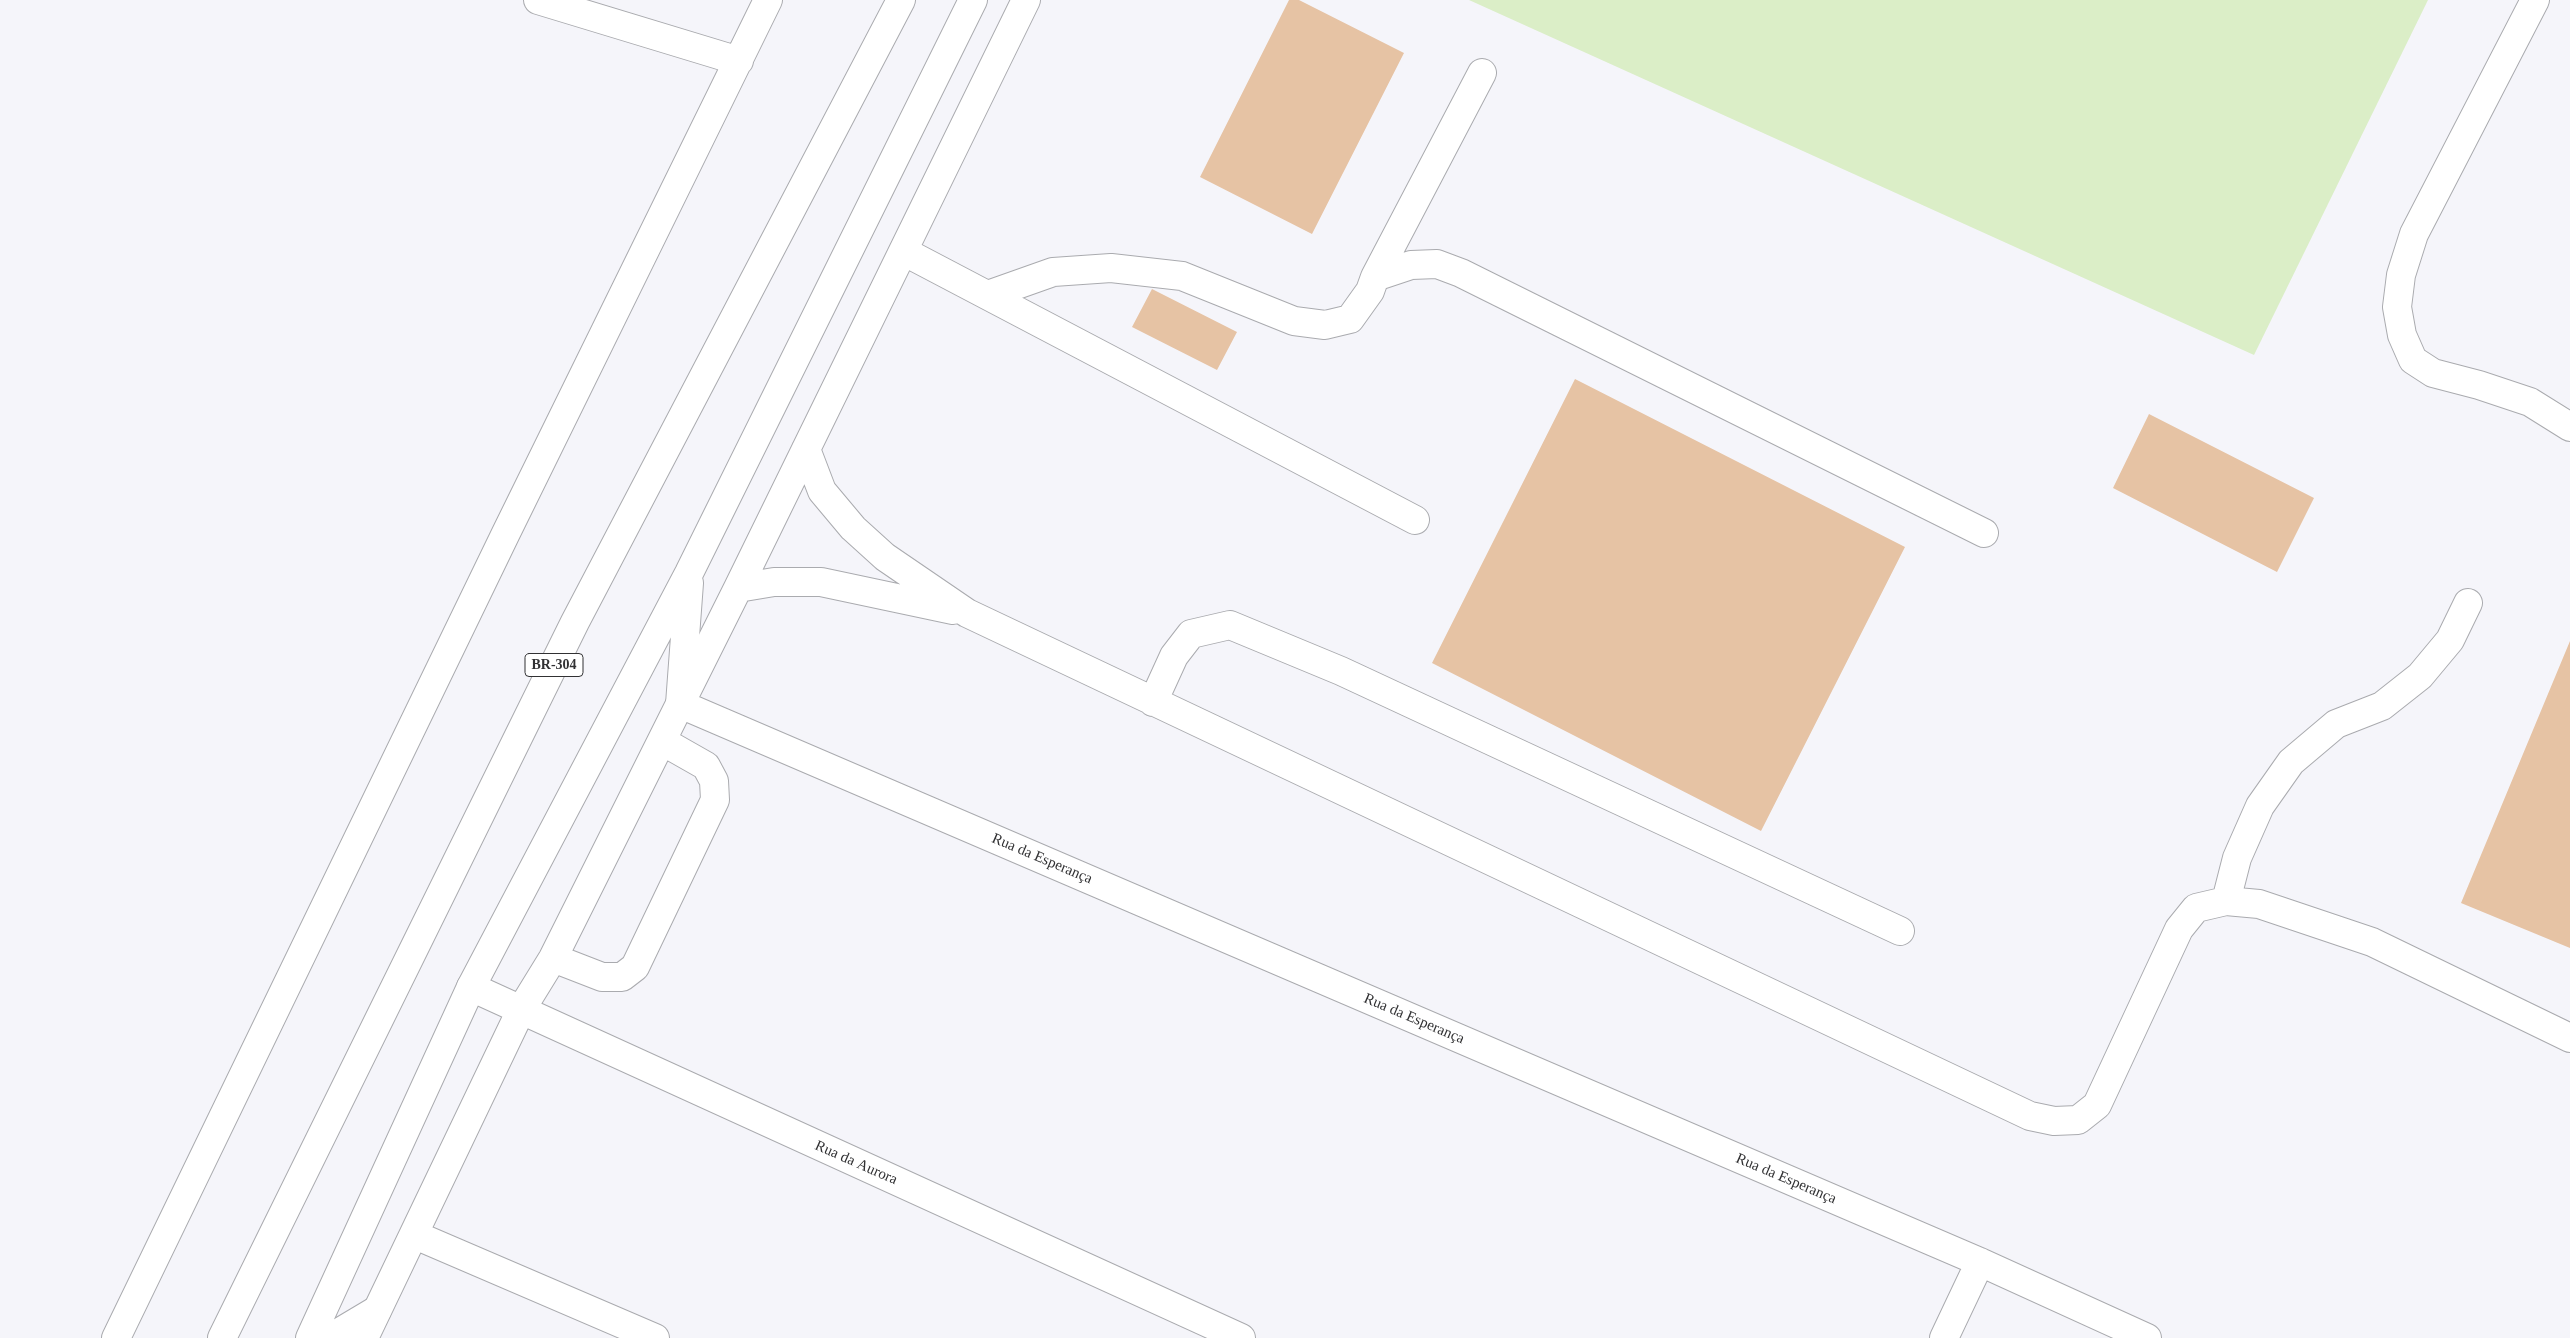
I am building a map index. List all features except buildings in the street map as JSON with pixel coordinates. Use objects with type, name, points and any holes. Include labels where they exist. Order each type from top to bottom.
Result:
[{"type":"main road","points":[[538,0],[738,61]]},
{"type":"main road","points":[[116,1338],[768,0]]},
{"type":"main road","name":"BR-304","points":[[222,1338],[575,622],[901,0]]},
{"type":"main road","points":[[310,1338],[472,987],[690,573],[973,0]]},
{"type":"main road","points":[[364,1338],[415,1235],[521,1010],[553,958],[662,741],[1026,0]]},
{"type":"main road","points":[[2535,0],[2414,234],[2401,275],[2397,307],[2402,335],[2413,360],[2433,373],[2530,402],[2570,427]]},
{"type":"main road","points":[[988,295],[1054,272],[1112,268],[1182,276],[1294,320],[1325,325],[1350,319],[1370,291],[1482,73]]},
{"type":"main road","points":[[903,251],[1415,520]]},
{"type":"main road","points":[[1375,278],[1411,265],[1436,264],[1461,273],[1984,533]]},
{"type":"main road","points":[[806,449],[822,491],[853,528],[885,557],[967,613],[2030,1116],[2054,1121],[2078,1120],[2097,1105],[2179,929],[2196,908],[2226,901],[2259,904],[2372,942],[2570,1038]]},
{"type":"main road","points":[[680,704],[690,573]]},
{"type":"main road","points":[[738,588],[774,582],[821,582],[967,613]]},
{"type":"main road","points":[[2226,901],[2237,858],[2260,806],[2291,762],[2336,724],[2382,706],[2420,676],[2450,640],[2468,603]]},
{"type":"main road","points":[[1153,702],[1174,656],[1191,634],[1230,625],[1341,671],[1900,931]]},
{"type":"main road","name":"Rua da Esperança","points":[[680,704],[1980,1262],[2147,1338]]},
{"type":"main road","points":[[553,958],[602,977],[622,977],[635,967],[716,800],[714,781],[706,766],[662,741]]},
{"type":"main road","name":"Rua da Aurora","points":[[472,987],[1241,1338]]},
{"type":"main road","points":[[415,1235],[655,1338]]},
{"type":"main road","points":[[1944,1338],[1980,1262]]},
{"type":"main road","points":[[330,1338],[377,1310]]},
{"type":"green space","points":[[1469,0],[2428,0],[2254,355]]}]
